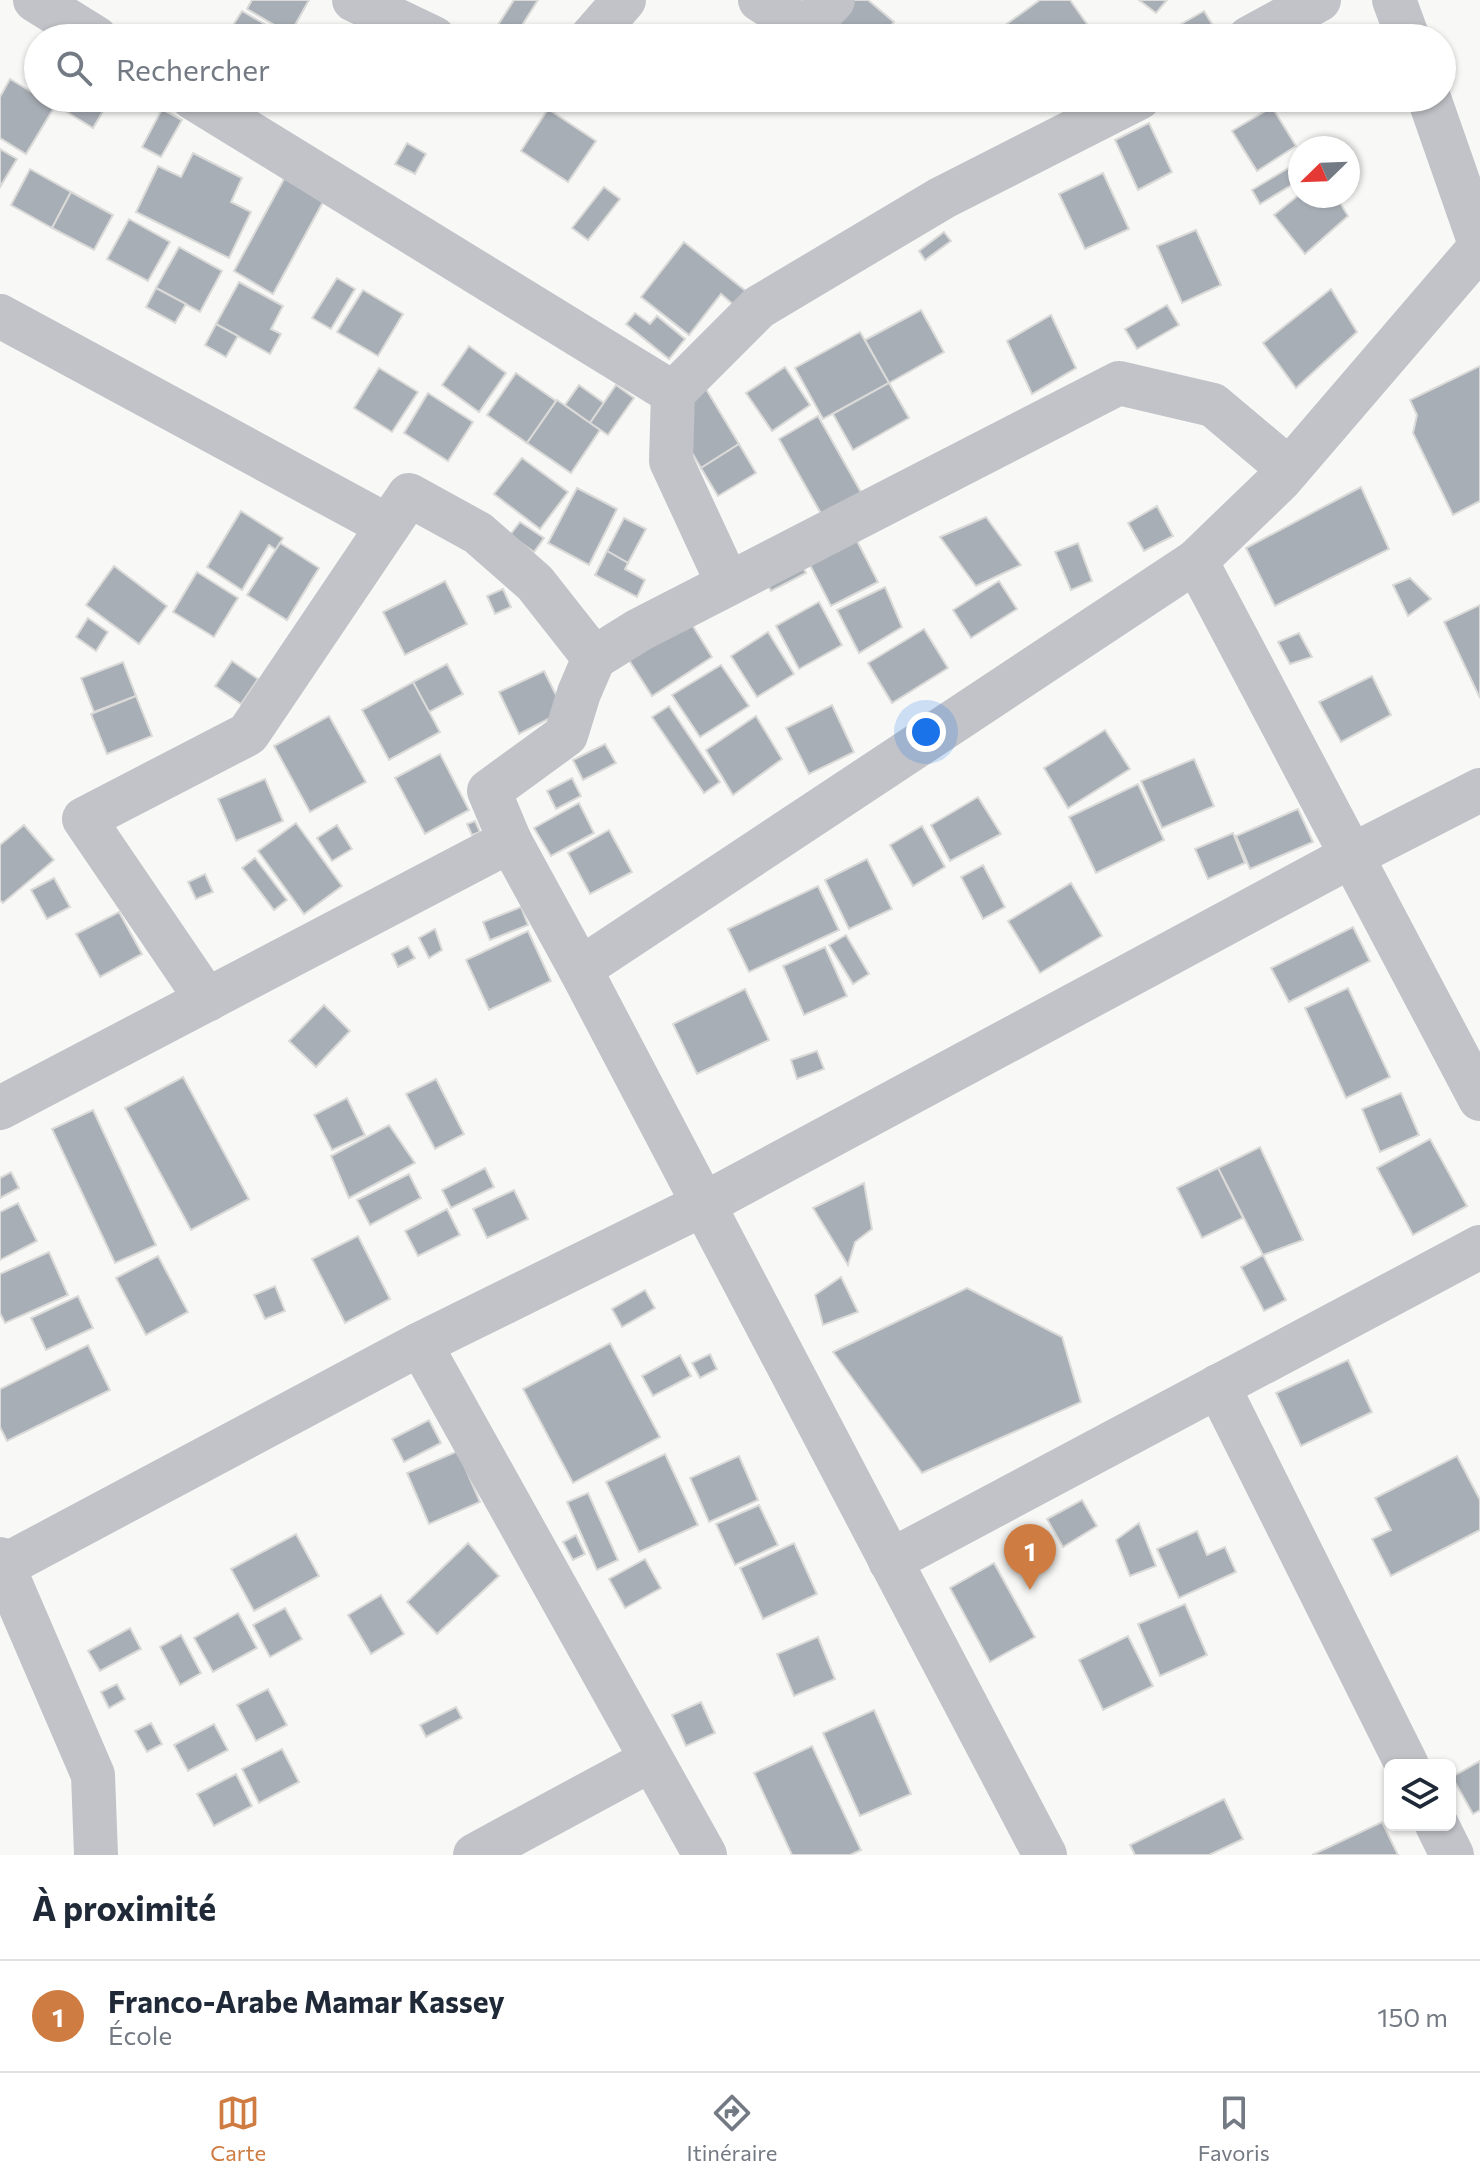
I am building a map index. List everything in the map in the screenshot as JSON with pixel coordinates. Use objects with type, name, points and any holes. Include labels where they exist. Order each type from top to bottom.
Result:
[{"type":"street","points":[[35,0],[74,24]]},
{"type":"street","points":[[603,24],[624,0]]},
{"type":"street","points":[[760,0],[798,24]]},
{"type":"street","points":[[811,24],[833,0]]},
{"type":"street","points":[[1275,24],[1319,0]]},
{"type":"street","points":[[1394,0],[1403,24]]},
{"type":"street","points":[[368,3],[408,24]]},
{"type":"street","points":[[216,112],[673,393]]},
{"type":"street","points":[[728,584],[671,461],[673,393],[759,307],[942,198],[1111,112]]},
{"type":"street","points":[[580,969],[1196,561],[1289,469],[1480,245],[1434,112]]},
{"type":"street","points":[[0,316],[388,526]]},
{"type":"street","points":[[1045,1855],[510,841],[489,791],[566,735],[594,658],[639,630],[1119,383],[1213,405],[1289,469]]},
{"type":"street","points":[[207,1000],[84,819],[248,734],[409,495],[478,533],[535,583],[594,658]]},
{"type":"street","points":[[1196,561],[1480,1099]]},
{"type":"street","points":[[96,1855],[93,1775],[1,1564],[420,1344],[704,1204],[1351,856],[1480,790]]},
{"type":"street","points":[[0,1108],[510,841]]},
{"type":"street","points":[[890,1561],[1480,1247]]},
{"type":"street","points":[[420,1344],[705,1855]]},
{"type":"street","points":[[1218,1386],[1404,1759]]},
{"type":"street","points":[[475,1855],[651,1760]]},
{"type":"street","points":[[1440,1831],[1452,1855]]},
{"type":"building","points":[[252,0],[309,0],[296,24],[273,24],[247,9]]},
{"type":"building","points":[[514,0],[538,0],[523,24],[499,24]]},
{"type":"building","points":[[852,0],[868,0],[894,22],[892,24],[836,24]]},
{"type":"building","points":[[1040,0],[1070,0],[1087,24],[1007,24]]},
{"type":"building","points":[[1139,0],[1167,0],[1156,13]]},
{"type":"building","points":[[242,11],[264,24],[234,24]]},
{"type":"building","points":[[1204,11],[1212,24],[1181,24]]},
{"type":"building","points":[[10,79],[24,87],[24,112],[51,112],[26,154],[0,138],[0,97]]},
{"type":"building","points":[[67,112],[103,112],[93,128]]},
{"type":"building","points":[[160,112],[167,112],[182,120],[161,157],[142,147]]},
{"type":"building","points":[[546,112],[552,112],[596,141],[568,182],[521,151]]},
{"type":"building","points":[[1264,112],[1275,112],[1290,136],[1288,151],[1257,171],[1232,131]]},
{"type":"building","points":[[1149,123],[1172,172],[1138,190],[1115,140]]},
{"type":"building","points":[[407,143],[426,154],[415,174],[395,164]]},
{"type":"building","points":[[0,149],[17,159],[0,187]]},
{"type":"building","points":[[193,153],[242,178],[231,202],[251,212],[229,258],[136,212],[158,166],[181,177]]},
{"type":"building","points":[[290,168],[329,191],[273,294],[234,271]]},
{"type":"building","points":[[1288,168],[1288,187],[1260,204],[1252,190]]},
{"type":"building","points":[[30,169],[71,192],[52,228],[11,205]]},
{"type":"building","points":[[1103,173],[1129,229],[1085,249],[1059,194]]},
{"type":"building","points":[[604,187],[620,199],[588,240],[572,228]]},
{"type":"building","points":[[71,192],[113,215],[94,250],[52,228]]},
{"type":"building","points":[[1288,204],[1288,208],[1343,208],[1348,216],[1305,254],[1274,215]]},
{"type":"building","points":[[129,219],[170,242],[148,281],[107,259]]},
{"type":"building","points":[[1196,230],[1221,285],[1182,303],[1157,246]]},
{"type":"building","points":[[944,232],[951,241],[925,260],[919,251]]},
{"type":"building","points":[[684,242],[747,292],[735,306],[721,294],[689,335],[641,297]]},
{"type":"building","points":[[179,247],[222,271],[200,312],[156,288]]},
{"type":"building","points":[[337,278],[355,289],[331,329],[312,318]]},
{"type":"building","points":[[239,282],[283,306],[271,329],[281,334],[270,354],[216,324]]},
{"type":"building","points":[[156,288],[186,304],[175,323],[146,307]]},
{"type":"building","points":[[1331,289],[1357,332],[1296,388],[1263,343]]},
{"type":"building","points":[[363,290],[403,314],[378,356],[337,332]]},
{"type":"building","points":[[1167,305],[1179,325],[1137,349],[1125,329]]},
{"type":"building","points":[[921,310],[944,352],[889,383],[865,340]]},
{"type":"building","points":[[635,313],[650,324],[657,316],[685,339],[669,359],[626,324]]},
{"type":"building","points":[[1051,315],[1076,368],[1032,394],[1007,341]]},
{"type":"building","points":[[216,324],[238,336],[226,357],[205,345]]},
{"type":"building","points":[[860,332],[889,383],[823,419],[795,368]]},
{"type":"building","points":[[469,346],[506,373],[479,412],[442,385]]},
{"type":"building","points":[[1480,366],[1480,501],[1453,515],[1413,433],[1417,415],[1410,400]]},
{"type":"building","points":[[785,367],[810,405],[772,431],[746,393]]},
{"type":"building","points":[[379,368],[418,392],[392,432],[354,408]]},
{"type":"building","points":[[516,373],[556,401],[527,443],[487,415]]},
{"type":"building","points":[[889,383],[909,418],[853,450],[833,414]]},
{"type":"building","points":[[703,384],[739,444],[701,468],[678,429]]},
{"type":"building","points":[[579,385],[604,403],[590,423],[565,405]]},
{"type":"building","points":[[616,385],[634,398],[608,435],[590,423]]},
{"type":"building","points":[[428,393],[473,422],[448,461],[404,433]]},
{"type":"building","points":[[557,400],[600,430],[571,473],[527,443]]},
{"type":"building","points":[[818,416],[862,494],[823,517],[779,439]]},
{"type":"building","points":[[739,444],[756,473],[718,496],[701,468]]},
{"type":"building","points":[[522,458],[568,492],[540,529],[494,494]]},
{"type":"building","points":[[1361,487],[1389,549],[1275,606],[1246,548]]},
{"type":"building","points":[[577,488],[617,509],[589,565],[548,543]]},
{"type":"building","points":[[1157,506],[1173,536],[1144,551],[1128,523]]},
{"type":"building","points":[[241,511],[283,538],[276,550],[269,545],[242,590],[207,567]]},
{"type":"building","points":[[986,517],[1021,565],[976,586],[940,537]]},
{"type":"building","points":[[624,518],[646,529],[628,563],[607,551]]},
{"type":"building","points":[[520,522],[544,538],[534,552],[510,535]]},
{"type":"building","points":[[856,539],[878,582],[831,606],[809,563]]},
{"type":"building","points":[[280,543],[319,568],[287,620],[247,595]]},
{"type":"building","points":[[1078,543],[1092,581],[1071,590],[1055,552]]},
{"type":"building","points":[[607,551],[628,563],[625,569],[645,580],[637,597],[595,575]]},
{"type":"building","points":[[796,554],[806,573],[771,591],[761,573]]},
{"type":"building","points":[[114,566],[167,606],[139,644],[86,605]]},
{"type":"building","points":[[197,572],[238,598],[214,637],[173,612]]},
{"type":"building","points":[[1410,578],[1431,599],[1408,616],[1393,585]]},
{"type":"building","points":[[445,581],[467,624],[405,655],[383,612]]},
{"type":"building","points":[[999,581],[1017,609],[971,638],[953,610]]},
{"type":"building","points":[[885,587],[902,627],[859,653],[837,610]]},
{"type":"building","points":[[503,589],[511,607],[495,614],[487,596]]},
{"type":"building","points":[[819,602],[842,645],[799,669],[776,626]]},
{"type":"building","points":[[1480,605],[1480,698],[1444,622]]},
{"type":"building","points":[[686,615],[712,657],[652,696],[625,654]]},
{"type":"building","points":[[88,618],[108,632],[96,651],[76,637]]},
{"type":"building","points":[[924,629],[948,668],[892,703],[868,663]]},
{"type":"building","points":[[768,632],[794,674],[757,697],[731,656]]},
{"type":"building","points":[[1299,633],[1312,657],[1290,664],[1278,642]]},
{"type":"building","points":[[232,661],[258,679],[241,704],[215,686]]},
{"type":"building","points":[[123,662],[136,696],[94,712],[81,678]]},
{"type":"building","points":[[447,664],[463,694],[429,712],[413,682]]},
{"type":"building","points":[[721,665],[749,706],[700,737],[672,695]]},
{"type":"building","points":[[544,671],[564,711],[519,734],[499,692]]},
{"type":"building","points":[[1372,676],[1391,715],[1341,742],[1319,702]]},
{"type":"building","points":[[413,682],[440,732],[389,760],[362,710]]},
{"type":"building","points":[[136,696],[152,736],[107,754],[91,714]]},
{"type":"building","points":[[832,705],[854,752],[809,774],[786,728]]},
{"type":"building","points":[[669,706],[720,782],[704,793],[652,717]]},
{"type":"building","points":[[329,716],[366,782],[310,812],[274,746]]},
{"type":"building","points":[[756,716],[782,759],[733,795],[706,750]]},
{"type":"building","points":[[1105,730],[1130,769],[1068,808],[1044,768]]},
{"type":"building","points":[[605,744],[616,763],[583,780],[573,760]]},
{"type":"building","points":[[440,754],[469,810],[425,834],[395,778]]},
{"type":"building","points":[[1194,759],[1214,806],[1162,828],[1141,781]]},
{"type":"building","points":[[572,778],[581,796],[556,809],[547,791]]},
{"type":"building","points":[[265,779],[283,821],[236,841],[218,799]]},
{"type":"building","points":[[1138,784],[1164,840],[1096,873],[1069,817]]},
{"type":"building","points":[[978,797],[1001,834],[950,861],[931,825]]},
{"type":"building","points":[[579,803],[594,833],[551,856],[534,828]]},
{"type":"building","points":[[1298,809],[1313,842],[1250,869],[1236,836]]},
{"type":"building","points":[[475,821],[480,832],[472,835],[467,824]]},
{"type":"building","points":[[296,823],[342,886],[304,914],[258,851]]},
{"type":"building","points":[[24,825],[54,860],[3,903],[0,900],[0,845]]},
{"type":"building","points":[[337,825],[352,849],[332,861],[317,838]]},
{"type":"building","points":[[922,826],[945,867],[913,886],[890,845]]},
{"type":"building","points":[[609,830],[632,872],[590,894],[568,853]]},
{"type":"building","points":[[1233,833],[1245,863],[1208,879],[1195,849]]},
{"type":"building","points":[[255,858],[287,900],[274,910],[242,868]]},
{"type":"building","points":[[867,859],[892,909],[849,929],[825,880]]},
{"type":"building","points":[[983,865],[1005,907],[983,919],[961,877]]},
{"type":"building","points":[[205,874],[213,892],[196,899],[188,882]]},
{"type":"building","points":[[54,878],[70,907],[47,919],[31,890]]},
{"type":"building","points":[[1071,883],[1102,936],[1040,973],[1008,921]]},
{"type":"building","points":[[818,886],[839,930],[749,972],[728,929]]},
{"type":"building","points":[[521,907],[528,925],[490,940],[483,922]]},
{"type":"building","points":[[119,912],[142,954],[100,977],[76,934]]},
{"type":"building","points":[[1353,927],[1370,961],[1289,1002],[1271,968]]},
{"type":"building","points":[[435,929],[442,950],[429,958],[419,938]]},
{"type":"building","points":[[528,931],[551,981],[489,1010],[466,960]]},
{"type":"building","points":[[846,935],[869,974],[853,984],[829,945]]},
{"type":"building","points":[[408,946],[415,958],[398,967],[392,954]]},
{"type":"building","points":[[825,947],[847,996],[804,1015],[783,966]]},
{"type":"building","points":[[1348,988],[1390,1077],[1346,1098],[1305,1008]]},
{"type":"building","points":[[745,989],[769,1040],[697,1074],[673,1024]]},
{"type":"building","points":[[324,1005],[350,1031],[316,1067],[289,1041]]},
{"type":"building","points":[[817,1051],[824,1069],[797,1079],[791,1060]]},
{"type":"building","points":[[183,1077],[249,1199],[191,1230],[125,1108]]},
{"type":"building","points":[[436,1079],[464,1134],[435,1149],[406,1094]]},
{"type":"building","points":[[1401,1093],[1419,1135],[1380,1152],[1362,1109]]},
{"type":"building","points":[[347,1098],[365,1135],[332,1150],[314,1115]]},
{"type":"building","points":[[93,1110],[156,1245],[115,1263],[52,1129]]},
{"type":"building","points":[[389,1125],[415,1163],[349,1198],[331,1156]]},
{"type":"building","points":[[1430,1139],[1467,1206],[1413,1235],[1377,1168]]},
{"type":"building","points":[[1260,1147],[1303,1240],[1263,1255],[1218,1168]]},
{"type":"building","points":[[485,1168],[494,1187],[451,1208],[442,1190]]},
{"type":"building","points":[[1218,1168],[1243,1218],[1202,1238],[1177,1188]]},
{"type":"building","points":[[11,1172],[19,1188],[0,1198],[0,1178]]},
{"type":"building","points":[[409,1174],[421,1198],[370,1225],[357,1200]]},
{"type":"building","points":[[864,1183],[872,1229],[855,1242],[848,1265],[813,1208]]},
{"type":"building","points":[[514,1190],[528,1219],[487,1238],[473,1209]]},
{"type":"building","points":[[18,1203],[37,1241],[0,1260],[0,1212]]},
{"type":"building","points":[[447,1209],[460,1235],[418,1256],[405,1231]]},
{"type":"building","points":[[358,1236],[390,1299],[345,1323],[312,1259]]},
{"type":"building","points":[[49,1252],[68,1295],[5,1323],[0,1313],[0,1274]]},
{"type":"building","points":[[1263,1255],[1286,1300],[1264,1311],[1241,1267]]},
{"type":"building","points":[[158,1256],[188,1312],[146,1335],[116,1278]]},
{"type":"building","points":[[841,1277],[858,1312],[823,1325],[815,1295]]},
{"type":"building","points":[[275,1286],[285,1311],[265,1319],[254,1295]]},
{"type":"building","points":[[967,1288],[1062,1337],[1081,1402],[922,1473],[833,1352]]},
{"type":"building","points":[[645,1290],[655,1308],[622,1327],[612,1309]]},
{"type":"building","points":[[78,1296],[93,1328],[46,1350],[31,1318]]},
{"type":"building","points":[[610,1343],[660,1437],[573,1483],[523,1389]]},
{"type":"building","points":[[88,1345],[110,1390],[7,1441],[0,1427],[0,1389]]},
{"type":"building","points":[[710,1354],[717,1369],[700,1378],[692,1363]]},
{"type":"building","points":[[680,1355],[691,1376],[653,1396],[642,1376]]},
{"type":"building","points":[[1348,1360],[1372,1412],[1301,1446],[1276,1393]]},
{"type":"building","points":[[429,1420],[441,1443],[404,1462],[392,1439]]},
{"type":"building","points":[[458,1451],[480,1502],[429,1524],[407,1473]]},
{"type":"building","points":[[665,1454],[698,1525],[639,1552],[606,1482]]},
{"type":"building","points":[[739,1456],[758,1500],[709,1522],[690,1478]]},
{"type":"building","points":[[1457,1456],[1480,1500],[1480,1530],[1391,1576],[1372,1539],[1391,1530],[1375,1498]]},
{"type":"building","points":[[588,1493],[618,1560],[597,1570],[567,1502]]},
{"type":"building","points":[[1082,1500],[1097,1526],[1063,1547],[1047,1519]]},
{"type":"building","points":[[759,1505],[778,1545],[735,1565],[716,1524]]},
{"type":"building","points":[[1139,1523],[1156,1566],[1130,1576],[1116,1540]]},
{"type":"building","points":[[1197,1531],[1207,1555],[1225,1547],[1236,1572],[1179,1598],[1157,1549]]},
{"type":"building","points":[[296,1534],[319,1576],[254,1611],[231,1569]]},
{"type":"building","points":[[576,1535],[585,1554],[573,1560],[563,1542]]},
{"type":"building","points":[[468,1543],[499,1576],[437,1634],[407,1602]]},
{"type":"building","points":[[794,1543],[817,1594],[763,1619],[740,1568]]},
{"type":"building","points":[[645,1559],[661,1588],[625,1608],[609,1579]]},
{"type":"building","points":[[994,1563],[1035,1637],[990,1662],[950,1588]]},
{"type":"building","points":[[381,1595],[404,1634],[371,1654],[348,1615]]},
{"type":"building","points":[[1185,1604],[1207,1655],[1160,1676],[1138,1624]]},
{"type":"building","points":[[285,1608],[302,1639],[270,1657],[253,1625]]},
{"type":"building","points":[[238,1613],[257,1648],[213,1672],[194,1638]]},
{"type":"building","points":[[130,1628],[141,1649],[100,1671],[88,1651]]},
{"type":"building","points":[[181,1635],[201,1673],[180,1685],[160,1647]]},
{"type":"building","points":[[1128,1636],[1153,1686],[1103,1710],[1079,1660]]},
{"type":"building","points":[[818,1637],[835,1679],[794,1696],[777,1654]]},
{"type":"building","points":[[117,1684],[125,1699],[109,1708],[101,1692]]},
{"type":"building","points":[[268,1689],[287,1725],[256,1741],[237,1705]]},
{"type":"building","points":[[701,1702],[715,1733],[686,1746],[672,1715]]},
{"type":"building","points":[[456,1707],[462,1718],[426,1737],[420,1725]]},
{"type":"building","points":[[874,1710],[911,1794],[860,1816],[823,1733]]},
{"type":"building","points":[[151,1723],[162,1744],[147,1752],[135,1731]]},
{"type":"building","points":[[214,1724],[228,1750],[188,1771],[174,1745]]},
{"type":"building","points":[[812,1746],[861,1850],[850,1855],[792,1855],[754,1773]]},
{"type":"building","points":[[282,1749],[299,1782],[259,1803],[242,1769]]},
{"type":"building","points":[[1480,1761],[1480,1810],[1473,1814],[1456,1784],[1456,1775]]},
{"type":"building","points":[[236,1774],[252,1806],[214,1826],[197,1794]]},
{"type":"building","points":[[1224,1799],[1243,1839],[1209,1855],[1135,1855],[1130,1845]]},
{"type":"building","points":[[1382,1822],[1398,1855],[1312,1855]]},
{"type":"place","name":"Franco-Arabe Mamar Kassey","points":[[1030,1590]]}]
